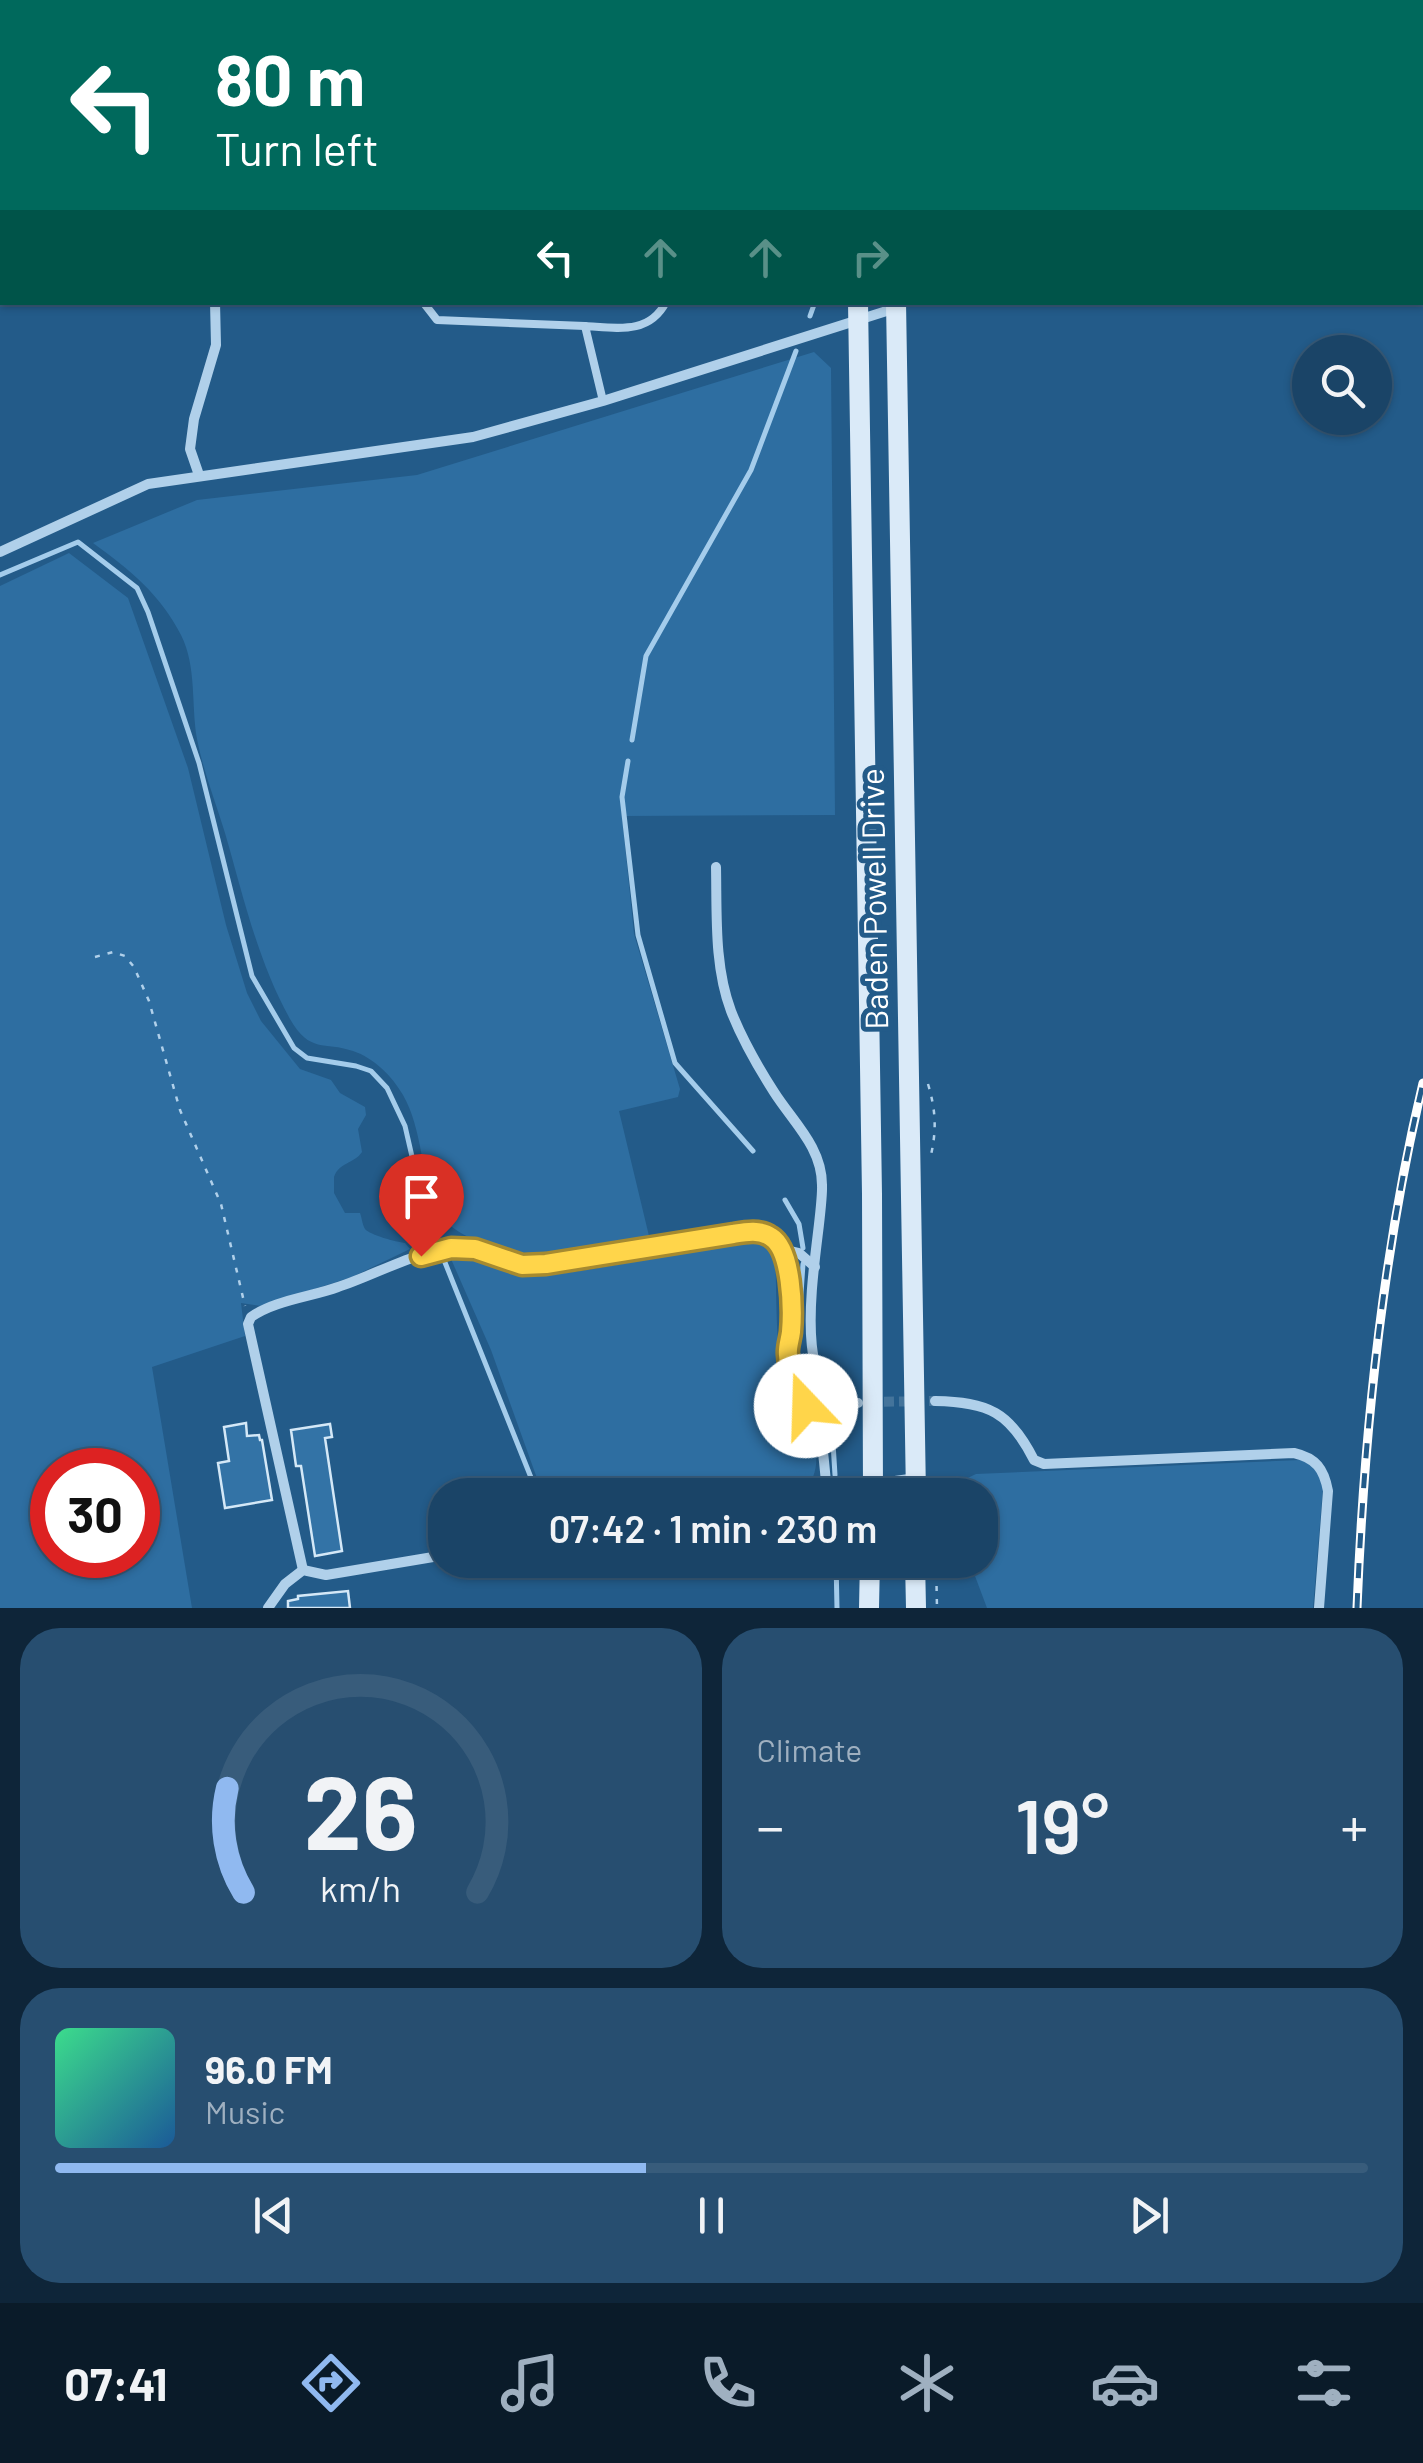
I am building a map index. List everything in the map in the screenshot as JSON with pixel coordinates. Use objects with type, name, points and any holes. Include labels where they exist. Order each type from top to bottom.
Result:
[{"type":"main road","name":"Baden Powell Drive","points":[[896,305],[916,1478]]},
{"type":"main road","name":"Baden Powell Drive","points":[[858,311],[873,1478]]},
{"type":"main road","points":[[869,1608],[870,1578]]},
{"type":"main road","points":[[915,1578],[916,1608]]},
{"type":"street","points":[[199,475],[190,449],[194,419],[216,345],[214,305]]},
{"type":"street","points":[[0,552],[148,484],[436,444],[603,400],[858,311],[896,305]]},
{"type":"street","points":[[716,867],[717,938],[731,1010],[774,1092],[819,1160],[822,1184],[810,1329],[814,1365],[828,1392],[844,1403],[858,1402]]},
{"type":"street","points":[[303,1570],[264,1404],[248,1324],[250,1316],[451,1248],[475,1249],[522,1265],[746,1232],[762,1232],[774,1238],[788,1270],[791,1330],[787,1353],[791,1375],[818,1425],[825,1478]]},
{"type":"street","points":[[782,1249],[798,1253],[815,1267]]},
{"type":"street","points":[[935,1401],[978,1403],[1006,1419],[1022,1436],[1034,1460],[1044,1464],[1294,1453],[1311,1457],[1325,1474],[1328,1492],[1319,1608]]},
{"type":"street","points":[[268,1608],[284,1584],[303,1570],[326,1575],[428,1558]]},
{"type":"lane","points":[[425,305],[437,320],[586,326],[648,325],[664,305]]},
{"type":"lane","points":[[586,326],[603,400]]},
{"type":"path","points":[[95,957],[113,952],[125,956],[149,1001],[180,1110],[220,1204],[250,1316]]},
{"type":"path","points":[[936,1578],[936,1608]]},
{"type":"shaded area","points":[[814,352],[831,368],[835,815],[622,816],[634,934],[680,1089],[678,1097],[619,1111],[649,1236],[549,1254],[525,1253],[468,1237],[438,1210],[410,1109],[394,1081],[361,1054],[311,1042],[290,1019],[260,951],[203,763],[186,647],[164,607],[143,584],[93,543],[197,500],[417,475]]},
{"type":"shaded area","points":[[69,553],[128,598],[188,768],[226,925],[247,993],[261,1021],[300,1069],[331,1080],[340,1093],[365,1107],[366,1115],[358,1129],[362,1152],[336,1172],[334,1193],[345,1213],[360,1213],[368,1231],[405,1243],[410,1249],[352,1277],[261,1306],[241,1303],[245,1336],[152,1367],[192,1608],[0,1608],[0,586]]},
{"type":"shaded area","points":[[753,1238],[772,1248],[780,1363],[816,1450],[813,1477],[537,1478],[491,1350],[451,1259],[474,1260],[529,1276],[620,1264]]},
{"type":"shaded area","points":[[1300,1460],[1315,1470],[1323,1487],[1313,1608],[987,1608],[976,1578],[998,1578],[998,1478],[968,1478],[976,1474]]},
{"type":"building","points":[[246,1423],[247,1436],[259,1435],[262,1440],[272,1500],[225,1508],[218,1463],[229,1461],[224,1427]]},
{"type":"building","points":[[330,1424],[332,1437],[325,1438],[342,1551],[315,1556],[301,1466],[296,1466],[291,1430]]},
{"type":"building","points":[[348,1591],[350,1608],[288,1608],[288,1601],[298,1596]]},
{"type":"waterway","points":[[810,316],[814,305]]},
{"type":"waterway","points":[[632,740],[646,656],[751,470],[796,351]]},
{"type":"waterway","points":[[0,575],[78,542],[137,588],[199,763],[252,976],[294,1048],[307,1058],[371,1071],[387,1088],[405,1126],[432,1230]]},
{"type":"waterway","points":[[628,761],[622,797],[638,935],[675,1063],[753,1151]]},
{"type":"waterway","points":[[785,1200],[799,1224],[803,1248]]},
{"type":"waterway","points":[[444,1260],[531,1478]]},
{"type":"waterway","points":[[803,1264],[796,1367],[832,1427],[835,1475]]},
{"type":"waterway","points":[[836,1578],[837,1608]]},
{"type":"tunnel","points":[[869,1402],[935,1401]]},
{"type":"railway","points":[[1357,1608],[1377,1344],[1396,1213],[1423,1083]]},
{"type":"route","points":[[421,1256],[451,1248],[475,1249],[522,1265],[546,1264],[762,1232],[774,1238],[782,1249],[788,1270],[791,1330],[787,1353],[791,1375],[806,1406]]}]
